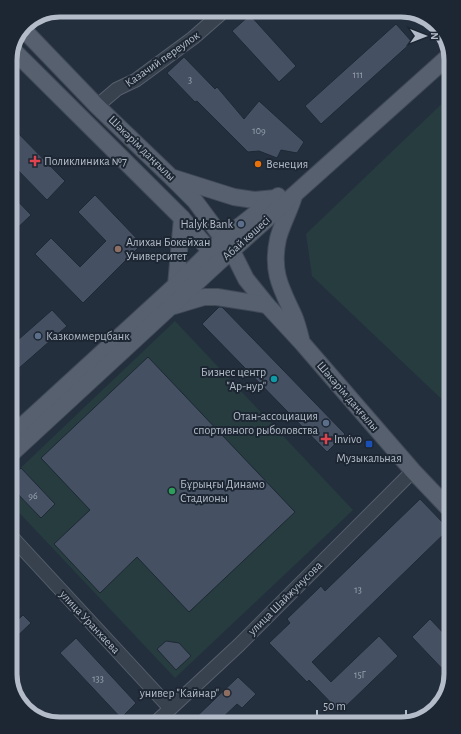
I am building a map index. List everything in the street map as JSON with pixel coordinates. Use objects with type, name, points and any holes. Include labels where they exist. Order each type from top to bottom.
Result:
[{"type":"main road","name":"Шәкәрім даңғылы","points":[[27,33],[98,106],[195,201],[228,245],[246,279],[267,305],[303,344],[412,471],[444,504]]},
{"type":"main road","name":"Абай көшесі","points":[[17,449],[170,307],[215,257],[276,198],[443,48]]},
{"type":"main road","name":"Шәкәрім даңғылы","points":[[17,54],[182,218],[215,257],[246,279]]},
{"type":"main road","name":"Абай көшесі","points":[[228,245],[295,194],[444,60]]},
{"type":"main road","points":[[172,178],[234,197],[254,200],[276,198]]},
{"type":"main road","points":[[295,194],[278,239],[275,261],[277,279],[294,316],[303,344]]},
{"type":"main road","points":[[176,285],[182,218]]},
{"type":"main road","name":"Абай көшесі","points":[[17,431],[176,285],[215,257]]},
{"type":"main road","points":[[170,307],[204,297],[217,297],[267,305]]},
{"type":"street","name":"Казачий переулок","points":[[98,106],[117,89],[136,80],[193,38],[217,17]]},
{"type":"street","name":"улица Шайжунусова","points":[[160,717],[239,644],[412,471]]},
{"type":"street","name":"улица Уранхаева","points":[[17,543],[170,708]]},
{"type":"green space","points":[[444,102],[444,401],[312,276],[306,234]]},
{"type":"green space","name":"Бұрыңғы Динамо Стадионы","points":[[175,321],[353,510],[175,678],[17,510],[17,471]]},
{"type":"building","points":[[248,17],[252,17],[296,66],[279,82],[232,31]]},
{"type":"building","points":[[396,24],[412,42],[321,124],[305,106]]},
{"type":"building","points":[[184,57],[215,89],[217,87],[244,119],[259,101],[304,142],[297,153],[281,150],[277,158],[259,151],[248,152],[197,101],[195,102],[167,73]]},
{"type":"building","points":[[17,132],[65,181],[47,200],[17,169]]},
{"type":"building","name":"Алихан Бокейхан Университет","points":[[95,195],[142,244],[83,303],[35,254],[51,238],[80,267],[106,241],[78,212]]},
{"type":"building","points":[[17,200],[31,215],[17,228]]},
{"type":"building","name":"Бизнес центр \"Ар-нур\"","points":[[219,307],[222,307],[345,434],[327,452],[202,324]]},
{"type":"building","name":"Казкоммерцбанк","points":[[52,310],[67,326],[17,370],[17,341]]},
{"type":"building","points":[[148,357],[295,512],[189,612],[137,557],[100,593],[54,544],[90,510],[41,458]]},
{"type":"building","points":[[21,468],[55,504],[41,518],[17,493],[17,472]]},
{"type":"building","points":[[420,499],[444,524],[444,534],[312,662],[331,682],[379,636],[398,656],[340,712],[309,680],[307,682],[269,643],[290,623],[287,619],[321,586],[325,591]]},
{"type":"building","points":[[23,615],[31,623],[17,636],[17,621]]},
{"type":"building","points":[[430,619],[444,634],[444,671],[412,637]]},
{"type":"building","points":[[76,638],[136,703],[122,717],[120,717],[60,653]]},
{"type":"building","points":[[166,641],[179,643],[191,656],[176,670],[157,649]]},
{"type":"building","points":[[238,677],[256,694],[242,708],[237,704],[223,717],[196,717]]},
{"type":"place","name":"Поликлиника №7","points":[[35,161]]},
{"type":"place","name":"Венеция","points":[[258,164]]},
{"type":"place","name":"Halyk Bank","points":[[241,224]]},
{"type":"place","name":"Алихан Бокейхан Университет","points":[[118,249]]},
{"type":"place","name":"Казкоммерцбанк","points":[[38,336]]},
{"type":"place","name":"Бизнес центр \"Ар-нур\"","points":[[274,379]]},
{"type":"place","name":"Отан-ассоциация спортивного рыболовства","points":[[326,423]]},
{"type":"place","name":"Invivo","points":[[326,439]]},
{"type":"place","name":"Музыкальная","points":[[369,444]]},
{"type":"place","name":"Бұрыңғы Динамо Стадионы","points":[[172,491]]},
{"type":"place","name":"универ \"Кайнар\"","points":[[227,693]]}]
